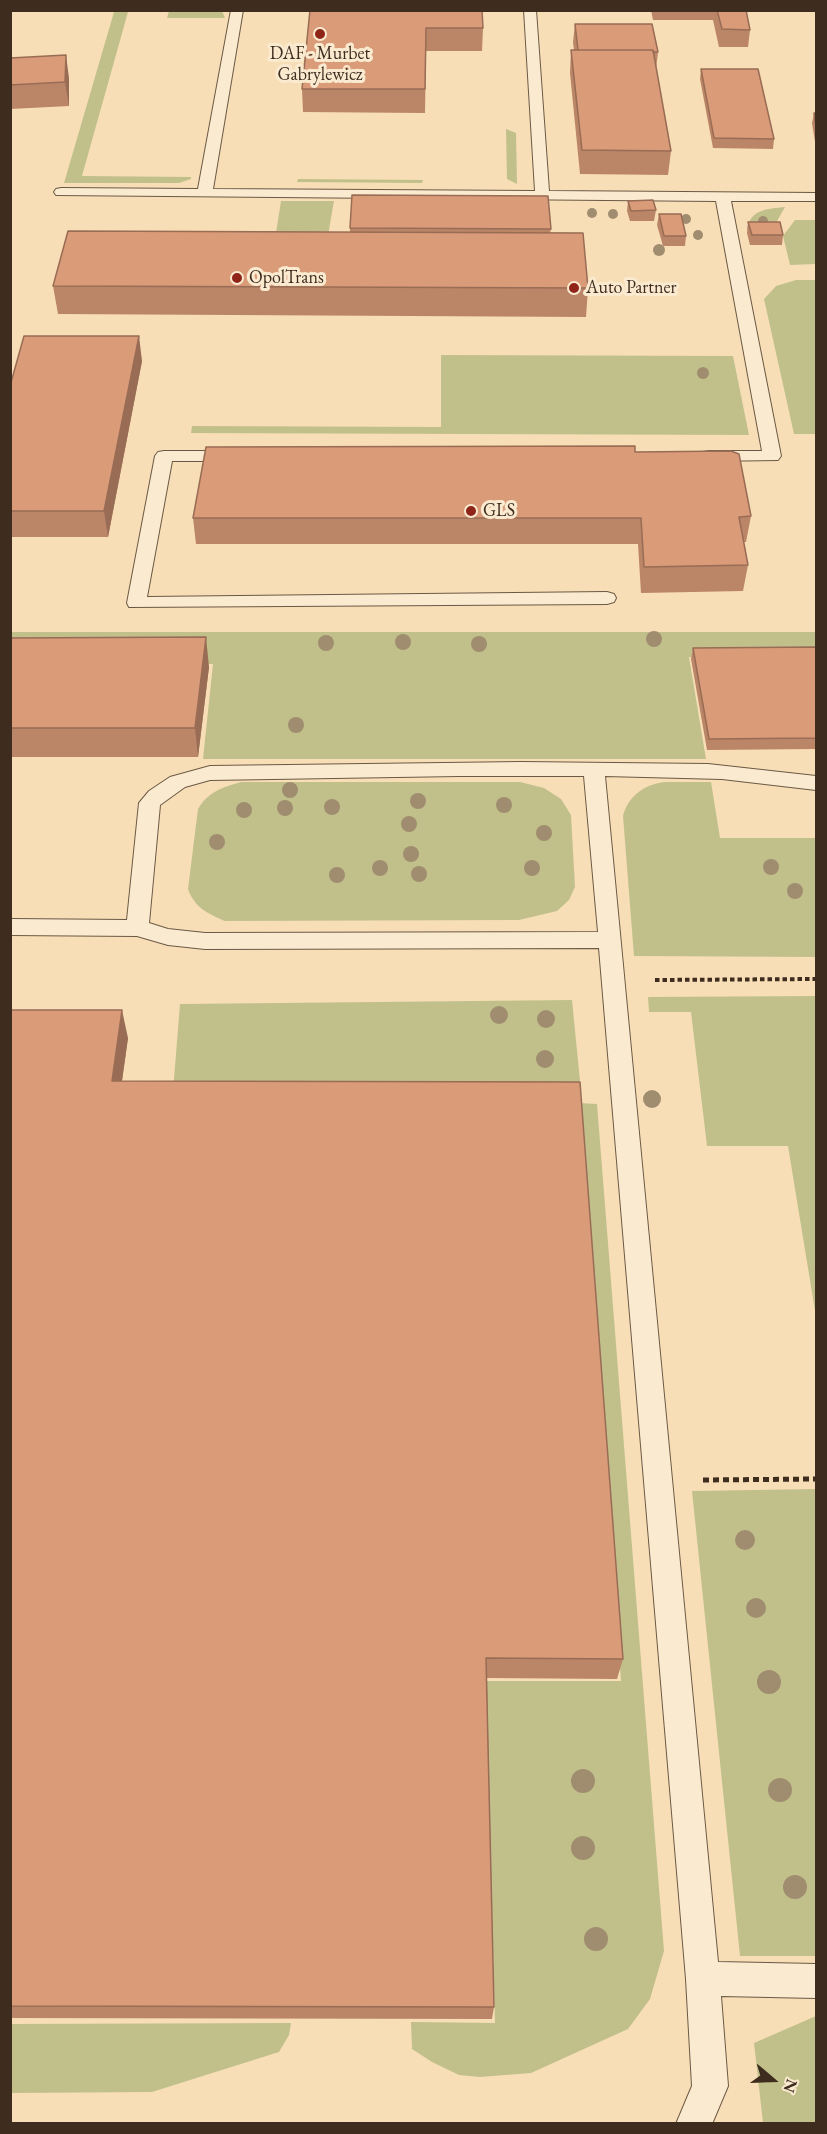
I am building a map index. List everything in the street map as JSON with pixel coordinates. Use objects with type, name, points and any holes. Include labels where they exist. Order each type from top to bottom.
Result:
[{"type":"lane","points":[[205,192],[237,10]]},
{"type":"lane","points":[[530,10],[542,194]]},
{"type":"lane","points":[[61,192],[542,194],[816,198]]},
{"type":"lane","points":[[689,456],[772,456],[723,196]]},
{"type":"lane","points":[[259,456],[164,456],[136,603],[607,598]]},
{"type":"lane","points":[[137,928],[150,803],[161,791],[192,776],[210,773],[594,769],[710,771],[773,780],[816,783]]},
{"type":"lane","points":[[594,769],[703,1979],[710,2086],[697,2122],[694,2124]]},
{"type":"lane","points":[[10,927],[137,928],[168,937],[205,941],[610,940]]},
{"type":"lane","points":[[703,1979],[816,1981]]},
{"type":"path","points":[[658,1481],[816,1479]]},
{"type":"shaded area","points":[[169,11],[222,11],[225,18],[167,18]]},
{"type":"shaded area","points":[[114,12],[128,12],[82,176],[191,177],[191,179],[179,183],[64,183]]},
{"type":"shaded area","points":[[506,129],[516,133],[517,184],[507,179]]},
{"type":"shaded area","points":[[298,179],[423,180],[422,183],[297,182]]},
{"type":"shaded area","points":[[281,201],[334,201],[324,259],[276,233]]},
{"type":"shaded area","points":[[785,207],[772,230],[747,230],[752,218],[760,211]]},
{"type":"shaded area","points":[[795,220],[816,220],[816,264],[790,265],[783,236]]},
{"type":"shaded area","points":[[796,280],[816,280],[816,434],[794,434],[764,299],[776,286]]},
{"type":"shaded area","points":[[441,355],[733,356],[749,435],[191,433],[192,426],[441,427]]},
{"type":"shaded area","points":[[10,632],[816,632],[816,656],[689,657],[706,759],[203,759],[213,664],[11,664]]},
{"type":"shaded area","points":[[241,782],[520,782],[544,788],[561,799],[571,815],[575,887],[569,900],[557,911],[519,920],[225,921],[202,909],[194,901],[188,889],[198,809],[206,798],[216,791]]},
{"type":"shaded area","points":[[665,782],[711,782],[720,838],[816,838],[816,957],[634,956],[623,816],[625,809],[638,792],[651,785]]},
{"type":"shaded area","points":[[816,996],[816,1317],[788,1146],[707,1146],[691,1012],[649,1012],[648,997]]},
{"type":"shaded area","points":[[572,1000],[581,1091],[173,1091],[180,1004]]},
{"type":"shaded area","points":[[579,1103],[597,1104],[664,1951],[650,1999],[628,2029],[531,2073],[480,2077],[459,2075],[412,2049],[411,2022],[495,2023],[486,1681],[621,1681]]},
{"type":"shaded area","points":[[816,1489],[816,1956],[740,1956],[692,1491]]},
{"type":"shaded area","points":[[816,2016],[816,2123],[763,2123],[754,2043]]},
{"type":"shaded area","points":[[291,2023],[289,2035],[279,2052],[152,2092],[11,2093],[11,2024]]},
{"type":"building","points":[[310,10],[482,10],[483,28],[426,28],[425,89],[302,89]]},
{"type":"building","points":[[717,10],[746,10],[750,30],[722,29]]},
{"type":"building","points":[[575,24],[652,24],[658,52],[653,52],[653,50],[578,50]]},
{"type":"building","points":[[571,50],[653,50],[671,151],[582,150]]},
{"type":"building","points":[[66,55],[65,82],[10,85],[10,58]]},
{"type":"building","points":[[701,69],[758,69],[774,139],[714,138]]},
{"type":"building","points":[[352,195],[548,196],[551,229],[350,228]]},
{"type":"building","points":[[653,200],[656,210],[631,211],[628,201]]},
{"type":"building","points":[[659,214],[681,214],[686,236],[664,236]]},
{"type":"building","points":[[748,222],[780,222],[783,235],[752,235]]},
{"type":"building","points":[[68,231],[583,233],[588,288],[53,286]]},
{"type":"building","points":[[24,336],[139,336],[104,511],[10,511],[10,386]]},
{"type":"building","name":"GLS","points":[[635,446],[635,452],[731,451],[739,454],[751,516],[739,517],[748,565],[644,567],[641,518],[193,518],[206,447]]},
{"type":"building","points":[[206,637],[195,728],[10,728],[10,638]]},
{"type":"building","points":[[816,647],[816,738],[709,739],[693,648]]},
{"type":"building","points":[[10,1010],[122,1010],[112,1081],[580,1082],[623,1659],[486,1658],[494,2007],[10,2006]]},
{"type":"place","name":"DAF - Murbet Gabrylewicz","points":[[320,34]]},
{"type":"place","name":"OpolTrans","points":[[237,278]]},
{"type":"place","name":"Auto Partner","points":[[574,288]]},
{"type":"place","name":"GLS","points":[[471,511]]}]
